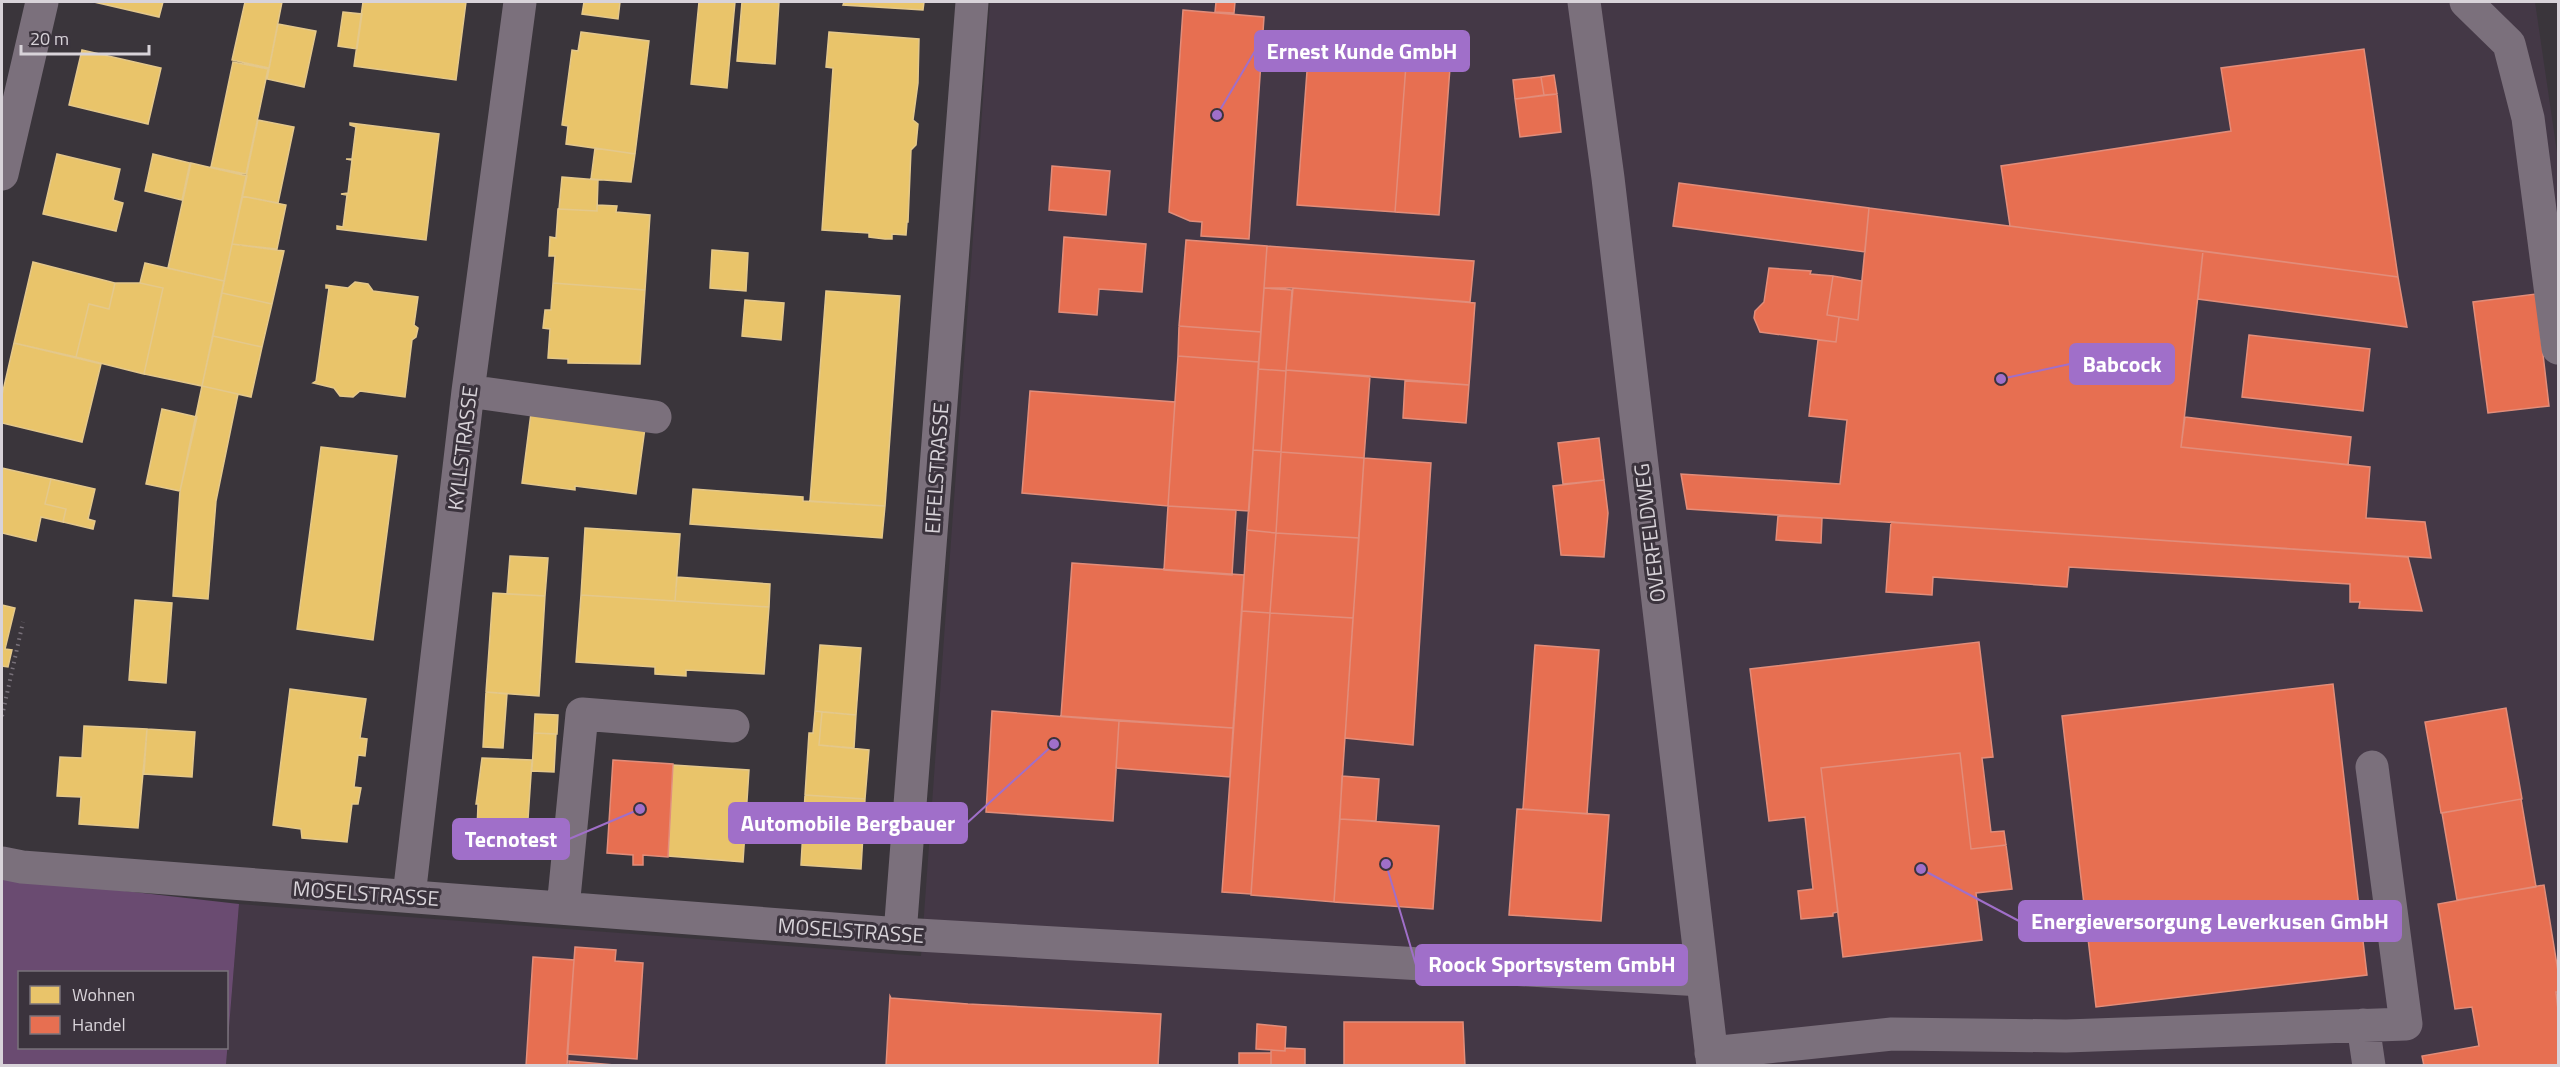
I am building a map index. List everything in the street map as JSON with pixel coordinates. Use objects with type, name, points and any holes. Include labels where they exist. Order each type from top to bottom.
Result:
[{"type":"street","points":[[2,174],[42,2]]},
{"type":"street","name":"KYLLSTRASSE","points":[[410,896],[468,391],[520,2]]},
{"type":"street","name":"EIFELSTRASSE","points":[[900,934],[972,2]]},
{"type":"street","name":"OVERFELDWEG","points":[[1584,2],[1609,190],[1712,1059]]},
{"type":"street","points":[[2466,2],[2509,44],[2528,118],[2559,348]]},
{"type":"street","points":[[468,391],[655,417]]},
{"type":"street","points":[[563,908],[582,714],[733,726]]},
{"type":"street","points":[[1712,1059],[1892,1034],[2066,1036],[2406,1024],[2372,767]]},
{"type":"street","name":"MOSELSTRASSE","points":[[2,863],[22,867],[900,934],[1702,980]]},
{"type":"street","points":[[2363,1025],[2369,1065]]},
{"type":"path","points":[[2,716],[23,622]]},
{"type":"shaded area","points":[[990,2],[2535,2],[2558,159],[2558,1065],[226,1066],[239,904],[921,956]]},
{"type":"shaded area","points":[[2,877],[239,904],[228,1040],[228,971],[18,971],[18,1049],[227,1049],[226,1065],[2,1066]]},
{"type":"building: Wohnen","points":[[94,2],[163,2],[159,17]]},
{"type":"building: Wohnen","points":[[245,2],[282,2],[269,68],[232,60]]},
{"type":"building: Wohnen","points":[[363,2],[466,2],[456,80],[354,66]]},
{"type":"building: Wohnen","points":[[584,2],[620,2],[618,19],[582,14]]},
{"type":"building: Wohnen","points":[[699,2],[735,2],[727,88],[691,84]]},
{"type":"building: Wohnen","points":[[742,2],[779,2],[775,64],[737,61]]},
{"type":"building: Wohnen","points":[[844,2],[924,2],[923,10],[843,5]]},
{"type":"building: Wohnen","points":[[343,12],[362,14],[357,49],[338,46]]},
{"type":"building: Wohnen","points":[[278,24],[316,31],[304,87],[267,79]]},
{"type":"building: Wohnen","points":[[581,32],[649,41],[635,154],[566,144],[568,126],[562,125],[572,50],[578,51]]},
{"type":"building: Wohnen","points":[[829,32],[919,39],[918,83],[913,120],[918,124],[916,145],[911,150],[906,235],[892,234],[892,239],[885,239],[869,237],[869,233],[822,230],[833,68],[826,67]]},
{"type":"building: Wohnen","points":[[82,50],[161,68],[148,124],[69,105]]},
{"type":"building: Wohnen","points":[[233,62],[268,69],[246,174],[211,167]]},
{"type":"building: Wohnen","points":[[258,120],[294,127],[278,203],[242,196]]},
{"type":"building: Wohnen","points":[[350,123],[439,134],[426,240],[337,229],[337,226],[343,227],[347,195],[341,194],[348,193],[352,160],[346,159],[352,159],[356,127]]},
{"type":"building: Wohnen","points":[[595,148],[635,154],[631,182],[591,179]]},
{"type":"building: Wohnen","points":[[57,154],[120,169],[113,200],[123,203],[116,231],[43,214]]},
{"type":"building: Wohnen","points":[[153,154],[190,163],[182,200],[145,191]]},
{"type":"building: Wohnen","points":[[191,163],[247,176],[224,281],[168,268]]},
{"type":"building: Wohnen","points":[[562,177],[598,180],[597,211],[559,209]]},
{"type":"building: Wohnen","points":[[242,196],[286,205],[277,249],[232,244]]},
{"type":"building: Wohnen","points":[[597,205],[617,206],[616,212],[650,215],[645,290],[553,283],[555,256],[549,256],[550,237],[556,238],[558,209],[597,211]]},
{"type":"building: Wohnen","points":[[232,244],[284,251],[272,304],[222,293]]},
{"type":"building: Wohnen","points":[[712,250],[748,253],[746,291],[710,288]]},
{"type":"building: Wohnen","points":[[33,262],[115,283],[109,309],[89,304],[76,357],[14,343]]},
{"type":"building: Wohnen","points":[[145,263],[224,281],[202,386],[144,374],[163,288],[140,283]]},
{"type":"building: Wohnen","points":[[355,282],[368,284],[373,291],[418,297],[414,325],[418,328],[416,337],[412,340],[405,397],[360,391],[353,397],[340,396],[334,388],[313,383],[316,381],[329,288],[326,288],[326,285],[348,288]]},
{"type":"building: Wohnen","points":[[115,283],[140,283],[163,288],[144,374],[76,357],[89,304],[109,309]]},
{"type":"building: Wohnen","points":[[553,283],[645,290],[640,364],[568,363],[568,359],[548,358],[550,329],[543,328],[545,310],[551,310]]},
{"type":"building: Wohnen","points":[[826,291],[900,296],[885,506],[810,501]]},
{"type":"building: Wohnen","points":[[222,293],[272,304],[262,347],[213,336]]},
{"type":"building: Wohnen","points":[[745,300],[784,303],[781,340],[742,336]]},
{"type":"building: Wohnen","points":[[213,336],[262,347],[251,397],[202,386]]},
{"type":"building: Wohnen","points":[[14,343],[101,364],[82,442],[2,423],[2,395]]},
{"type":"building: Wohnen","points":[[202,386],[238,394],[216,501],[208,599],[173,596],[180,491]]},
{"type":"building: Wohnen","points":[[162,409],[197,417],[180,491],[146,484]]},
{"type":"building: Wohnen","points":[[531,413],[645,428],[636,494],[575,486],[575,490],[522,483]]},
{"type":"building: Wohnen","points":[[321,447],[397,456],[373,640],[297,629]]},
{"type":"building: Wohnen","points":[[2,468],[51,479],[45,504],[66,509],[63,522],[41,517],[36,541],[2,533]]},
{"type":"building: Wohnen","points":[[51,479],[95,489],[88,519],[95,521],[93,529],[63,522],[66,509],[45,504]]},
{"type":"building: Wohnen","points":[[693,489],[803,497],[803,501],[885,506],[882,538],[690,524]]},
{"type":"building: Wohnen","points":[[585,528],[680,534],[675,601],[581,595]]},
{"type":"building: Wohnen","points":[[510,556],[548,558],[545,596],[507,594]]},
{"type":"building: Wohnen","points":[[677,577],[770,584],[769,607],[675,601]]},
{"type":"building: Wohnen","points":[[493,593],[545,596],[539,696],[486,692]]},
{"type":"building: Wohnen","points":[[581,595],[769,607],[764,674],[686,670],[686,676],[655,674],[655,667],[576,662]]},
{"type":"building: Wohnen","points":[[135,600],[172,603],[166,683],[129,680]]},
{"type":"building: Wohnen","points":[[2,605],[15,608],[5,649],[12,650],[8,667],[2,666]]},
{"type":"building: Wohnen","points":[[820,645],[861,648],[856,715],[815,711]]},
{"type":"building: Wohnen","points":[[290,689],[366,699],[360,738],[367,739],[365,756],[358,755],[354,787],[361,788],[358,804],[352,804],[347,842],[302,838],[301,829],[273,825]]},
{"type":"building: Wohnen","points":[[486,692],[507,694],[503,748],[483,747]]},
{"type":"building: Wohnen","points":[[815,711],[822,712],[819,745],[869,750],[865,799],[805,795],[809,733],[813,733]]},
{"type":"building: Wohnen","points":[[822,712],[856,715],[854,748],[819,745]]},
{"type":"building: Wohnen","points":[[535,714],[558,715],[557,734],[534,733]]},
{"type":"building: Wohnen","points":[[84,726],[147,729],[138,828],[79,824],[81,797],[57,796],[60,757],[82,758]]},
{"type":"building: Wohnen","points":[[147,729],[195,732],[192,777],[144,774]]},
{"type":"building: Wohnen","points":[[534,733],[556,734],[554,772],[532,771]]},
{"type":"building: Wohnen","points":[[482,758],[532,760],[527,834],[477,831],[478,804],[476,804]]},
{"type":"building: Wohnen","points":[[673,765],[749,770],[743,862],[668,856]]},
{"type":"building: Wohnen","points":[[805,795],[865,799],[861,869],[801,865]]},
{"type":"building: Handel","points":[[1216,2],[1235,2],[1234,13],[1215,12]]},
{"type":"building: Handel","points":[[1183,10],[1264,17],[1249,239],[1201,236],[1202,222],[1190,221],[1169,212]]},
{"type":"building: Handel","points":[[1310,31],[1408,38],[1395,212],[1297,205]]},
{"type":"building: Handel","points":[[1408,38],[1452,41],[1439,215],[1395,212]]},
{"type":"building: Handel","points":[[2364,49],[2398,277],[2010,226],[2001,166],[2231,131],[2221,68]]},
{"type":"building: Handel","points":[[1554,75],[1557,94],[1544,95],[1541,77]]},
{"type":"building: Handel","points":[[1541,77],[1544,95],[1515,99],[1513,80]]},
{"type":"building: Handel","points":[[1557,94],[1561,132],[1520,137],[1515,99]]},
{"type":"building: Handel","points":[[1052,166],[1110,171],[1106,215],[1049,210]]},
{"type":"building: Handel","points":[[1679,183],[1869,208],[1865,252],[1673,226]]},
{"type":"building: Handel","points":[[1869,208],[2203,251],[2181,447],[2370,467],[2366,518],[2425,522],[2431,558],[1687,509],[1681,474],[1840,484],[1847,420],[1809,416],[1818,340],[1836,342],[1839,317],[1858,320]]},
{"type":"building: Handel","points":[[1064,237],[1146,244],[1142,292],[1099,289],[1097,315],[1059,312]]},
{"type":"building: Handel","points":[[1186,240],[1267,246],[1261,332],[1179,326]]},
{"type":"building: Handel","points":[[1267,246],[1474,261],[1470,302],[1293,288],[1264,288]]},
{"type":"building: Handel","points":[[2203,251],[2398,277],[2407,327],[2198,299]]},
{"type":"building: Handel","points":[[1769,268],[1811,271],[1810,274],[1833,276],[1827,315],[1839,317],[1836,342],[1760,332],[1754,318],[1755,311],[1764,302]]},
{"type":"building: Handel","points":[[1833,276],[1862,281],[1858,320],[1827,315]]},
{"type":"building: Handel","points":[[1264,288],[1292,290],[1286,371],[1258,369]]},
{"type":"building: Handel","points":[[1293,288],[1475,303],[1469,385],[1286,370]]},
{"type":"building: Handel","points":[[2536,294],[2549,406],[2488,413],[2473,302]]},
{"type":"building: Handel","points":[[1179,326],[1261,332],[1259,362],[1178,356]]},
{"type":"building: Handel","points":[[2249,335],[2370,349],[2363,411],[2242,397]]},
{"type":"building: Handel","points":[[1178,356],[1259,362],[1249,511],[1168,506]]},
{"type":"building: Handel","points":[[1258,369],[1286,371],[1281,452],[1253,450]]},
{"type":"building: Handel","points":[[1286,370],[1370,376],[1364,458],[1281,452]]},
{"type":"building: Handel","points":[[1405,381],[1469,385],[1466,423],[1403,418]]},
{"type":"building: Handel","points":[[1030,391],[1175,402],[1168,506],[1022,493]]},
{"type":"building: Handel","points":[[2185,417],[2351,437],[2348,465],[2181,447]]},
{"type":"building: Handel","points":[[1599,438],[1604,480],[1563,484],[1558,443]]},
{"type":"building: Handel","points":[[1253,450],[1281,452],[1276,533],[1247,530]]},
{"type":"building: Handel","points":[[1281,452],[1364,458],[1359,538],[1276,533]]},
{"type":"building: Handel","points":[[1364,458],[1431,463],[1413,745],[1345,738]]},
{"type":"building: Handel","points":[[1604,480],[1608,513],[1604,557],[1561,555],[1553,486]]},
{"type":"building: Handel","points":[[1168,506],[1236,510],[1232,575],[1164,570]]},
{"type":"building: Handel","points":[[1778,516],[1822,518],[1821,543],[1776,540]]},
{"type":"building: Handel","points":[[1891,522],[2408,557],[2422,611],[2359,608],[2360,602],[2350,602],[2350,584],[2069,567],[2067,587],[1933,577],[1932,595],[1886,592]]},
{"type":"building: Handel","points":[[1247,530],[1276,533],[1270,613],[1242,611]]},
{"type":"building: Handel","points":[[1276,533],[1359,538],[1353,618],[1270,613]]},
{"type":"building: Handel","points":[[1072,563],[1244,575],[1233,728],[1061,716]]},
{"type":"building: Handel","points":[[1242,611],[1270,613],[1251,894],[1222,892]]},
{"type":"building: Handel","points":[[1270,613],[1353,618],[1334,902],[1251,895]]},
{"type":"building: Handel","points":[[1979,642],[1993,757],[1982,758],[1991,832],[2004,831],[2006,845],[1971,849],[1960,753],[1821,768],[1838,912],[1833,913],[1833,916],[1801,919],[1798,891],[1813,889],[1805,817],[1769,821],[1750,669]]},
{"type":"building: Handel","points":[[1535,645],[1599,650],[1587,814],[1523,809]]},
{"type":"building: Handel","points":[[2333,684],[2367,975],[2096,1007],[2062,716]]},
{"type":"building: Handel","points":[[2506,708],[2522,799],[2441,813],[2425,722]]},
{"type":"building: Handel","points":[[992,711],[1119,721],[1113,821],[986,812]]},
{"type":"building: Handel","points":[[1119,721],[1233,728],[1230,777],[1116,768]]},
{"type":"building: Handel","points":[[1960,753],[1971,849],[2006,845],[2012,889],[1976,893],[1982,940],[1843,957],[1821,768]]},
{"type":"building: Handel","points":[[613,760],[673,764],[668,857],[643,855],[643,865],[633,865],[633,855],[607,853]]},
{"type":"building: Handel","points":[[1342,776],[1379,779],[1376,821],[1340,819]]},
{"type":"building: Handel","points":[[2521,799],[2536,887],[2457,900],[2442,813]]},
{"type":"building: Handel","points":[[1517,809],[1609,815],[1601,921],[1509,915]]},
{"type":"building: Handel","points":[[1340,819],[1439,826],[1433,909],[1334,902]]},
{"type":"building: Handel","points":[[2544,885],[2558,971],[2558,992],[2556,992],[2558,1066],[2424,1066],[2422,1056],[2479,1046],[2472,1007],[2455,1009],[2438,904]]},
{"type":"building: Handel","points":[[575,947],[616,950],[615,961],[643,963],[637,1059],[567,1054]]},
{"type":"building: Handel","points":[[533,957],[574,960],[567,1066],[526,1066]]},
{"type":"building: Handel","points":[[890,996],[891,998],[968,1004],[1161,1014],[1158,1066],[886,1066]]},
{"type":"building: Handel","points":[[1344,1022],[1463,1022],[1465,1066],[1344,1066]]},
{"type":"building: Handel","points":[[1257,1024],[1286,1027],[1285,1051],[1256,1049]]},
{"type":"building: Handel","points":[[1285,1048],[1305,1049],[1305,1066],[1271,1066],[1271,1050],[1285,1051]]},
{"type":"building: Handel","points":[[1239,1053],[1271,1053],[1271,1066],[1239,1066]]},
{"type":"building: Handel","points":[[569,1061],[626,1066],[569,1066]]},
{"type":"place","name":"Ernest Kunde GmbH","points":[[1217,115]]},
{"type":"place","name":"Babcock","points":[[2001,379]]},
{"type":"place","name":"Automobile Bergbauer","points":[[1054,744]]},
{"type":"place","name":"Tecnotest","points":[[640,809]]},
{"type":"place","name":"Roock Sportsystem GmbH","points":[[1386,864]]},
{"type":"place","name":"Energieversorgung Leverkusen GmbH","points":[[1921,869]]}]
